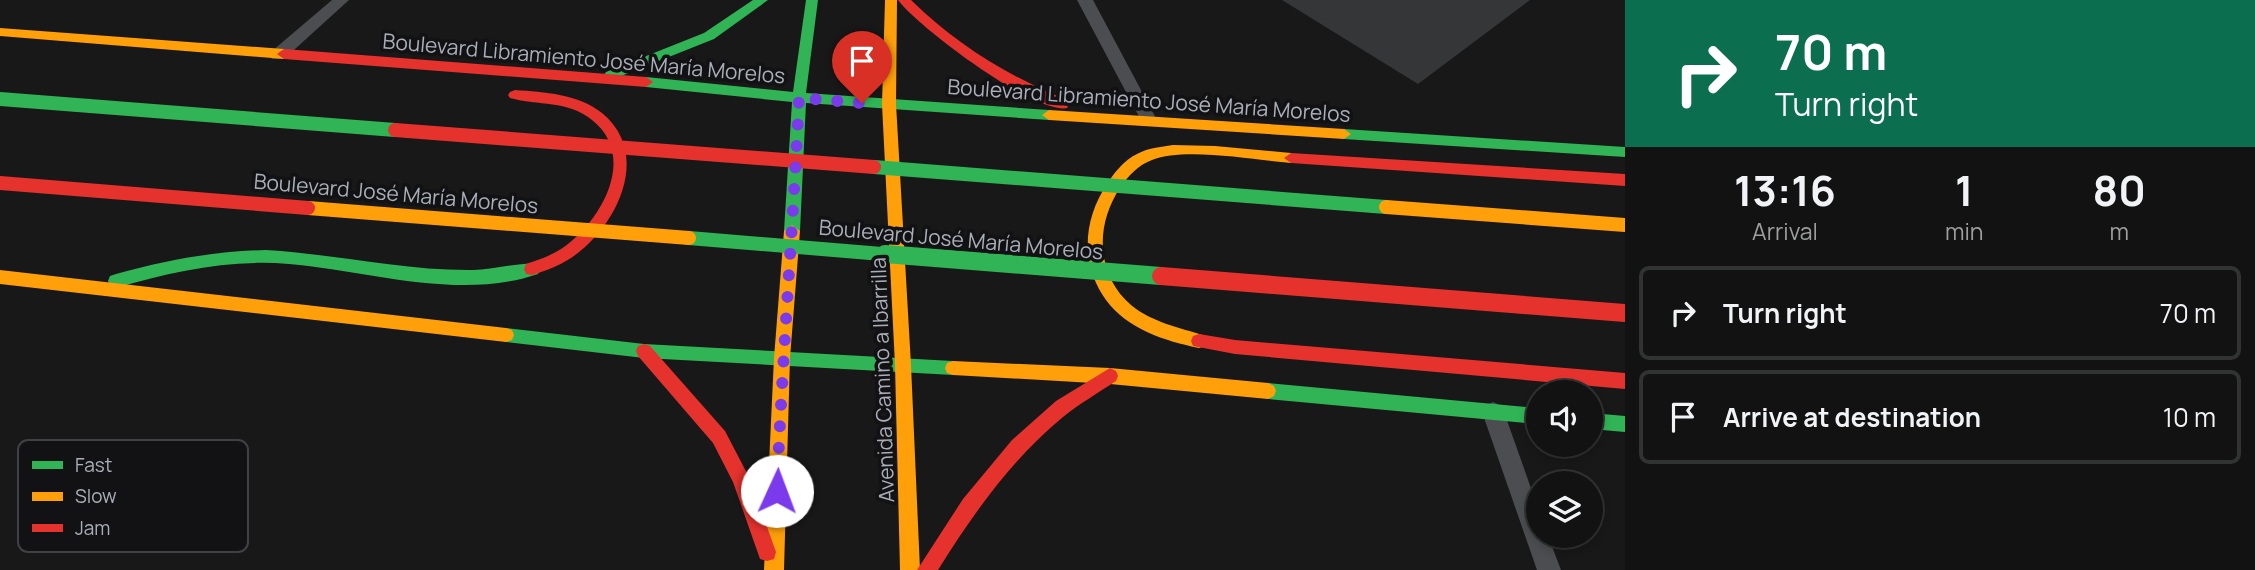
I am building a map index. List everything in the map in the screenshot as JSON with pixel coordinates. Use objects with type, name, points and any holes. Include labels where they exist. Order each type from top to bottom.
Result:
[{"type":"street","points":[[605,78],[712,35],[747,14],[762,0]]},
{"type":"street","points":[[774,570],[782,358],[796,182],[799,98],[812,0]]},
{"type":"street","name":"Avenida Camino a Ibarrilla","points":[[891,0],[889,104],[903,365],[910,570]]},
{"type":"street","points":[[904,0],[955,50],[994,75],[1030,92],[1093,115]]},
{"type":"street","name":"Boulevard Libramiento José María Morelos","points":[[0,32],[301,57],[605,78],[799,98],[1093,115],[1625,152]]},
{"type":"street","points":[[301,57],[330,70],[361,77]]},
{"type":"street","points":[[97,286],[156,268],[218,257],[293,259],[461,276],[511,273],[540,266],[565,254],[596,226],[616,194],[623,172],[616,135],[596,113],[561,100],[494,92]]},
{"type":"street","points":[[0,99],[1625,225]]},
{"type":"street","points":[[1625,180],[1170,150],[1144,156],[1120,174],[1097,214],[1094,254],[1102,285],[1111,295],[1130,315],[1170,336],[1235,347],[1625,380]]},
{"type":"street","name":"Boulevard José María Morelos","points":[[0,183],[1625,313]]},
{"type":"street","points":[[0,277],[97,286],[644,351],[1110,376],[1526,415]]},
{"type":"street","points":[[644,351],[720,439],[742,481],[774,570]]},
{"type":"street","points":[[927,570],[967,505],[1006,458],[1049,417],[1110,376]]},
{"type":"street","points":[[1603,422],[1625,424]]},
{"type":"lane","points":[[278,55],[341,0]]},
{"type":"lane","points":[[1085,0],[1149,120]]},
{"type":"lane","points":[[1493,412],[1549,570]]},
{"type":"building","points":[[1282,0],[1530,0],[1418,84]]},
{"type":"traffic: fast","points":[[611,75],[709,36],[762,0]]},
{"type":"traffic: fast","points":[[792,231],[799,98],[812,0]]},
{"type":"traffic: fast","points":[[646,82],[834,101],[1049,115]]},
{"type":"traffic: fast","points":[[0,99],[395,130]]},
{"type":"traffic: fast","points":[[1344,134],[1625,152]]},
{"type":"traffic: fast","points":[[874,167],[1386,207]]},
{"type":"traffic: fast","points":[[689,238],[1161,276]]},
{"type":"traffic: fast","points":[[116,281],[180,264],[244,257],[289,258],[444,276],[505,275],[532,269]]},
{"type":"traffic: fast","points":[[506,335],[644,351],[953,368]]},
{"type":"traffic: fast","points":[[1268,391],[1526,415]]},
{"type":"traffic: fast","points":[[1603,422],[1625,424]]},
{"type":"traffic: slow","points":[[891,0],[889,104],[903,365],[910,570]]},
{"type":"traffic: slow","points":[[0,32],[284,54]]},
{"type":"traffic: slow","points":[[1049,115],[1344,134]]},
{"type":"traffic: slow","points":[[1199,341],[1179,337],[1142,321],[1112,297],[1102,281],[1096,262],[1096,229],[1104,202],[1127,169],[1143,157],[1156,153],[1193,150],[1291,158]]},
{"type":"traffic: slow","points":[[1386,207],[1625,225]]},
{"type":"traffic: slow","points":[[308,208],[689,238]]},
{"type":"traffic: slow","points":[[774,570],[782,358],[792,231]]},
{"type":"traffic: slow","points":[[0,277],[506,335]]},
{"type":"traffic: slow","points":[[953,368],[1110,376],[1268,391]]},
{"type":"traffic: jam","points":[[904,0],[940,33],[977,61],[1062,104]]},
{"type":"traffic: jam","points":[[284,54],[646,82]]},
{"type":"traffic: jam","points":[[515,95],[558,100],[589,111],[612,132],[620,149],[621,168],[617,187],[598,222],[567,253],[532,269]]},
{"type":"traffic: jam","points":[[395,130],[874,167]]},
{"type":"traffic: jam","points":[[1291,158],[1625,180]]},
{"type":"traffic: jam","points":[[0,183],[308,208]]},
{"type":"traffic: jam","points":[[1161,276],[1625,313]]},
{"type":"traffic: jam","points":[[1199,341],[1235,347],[1625,381]]},
{"type":"traffic: jam","points":[[644,351],[719,437],[741,479],[767,552]]},
{"type":"traffic: jam","points":[[927,570],[969,506],[1018,446],[1062,407],[1110,376]]},
{"type":"route","points":[[777,491],[782,358],[796,182],[799,98],[862,103]]}]
